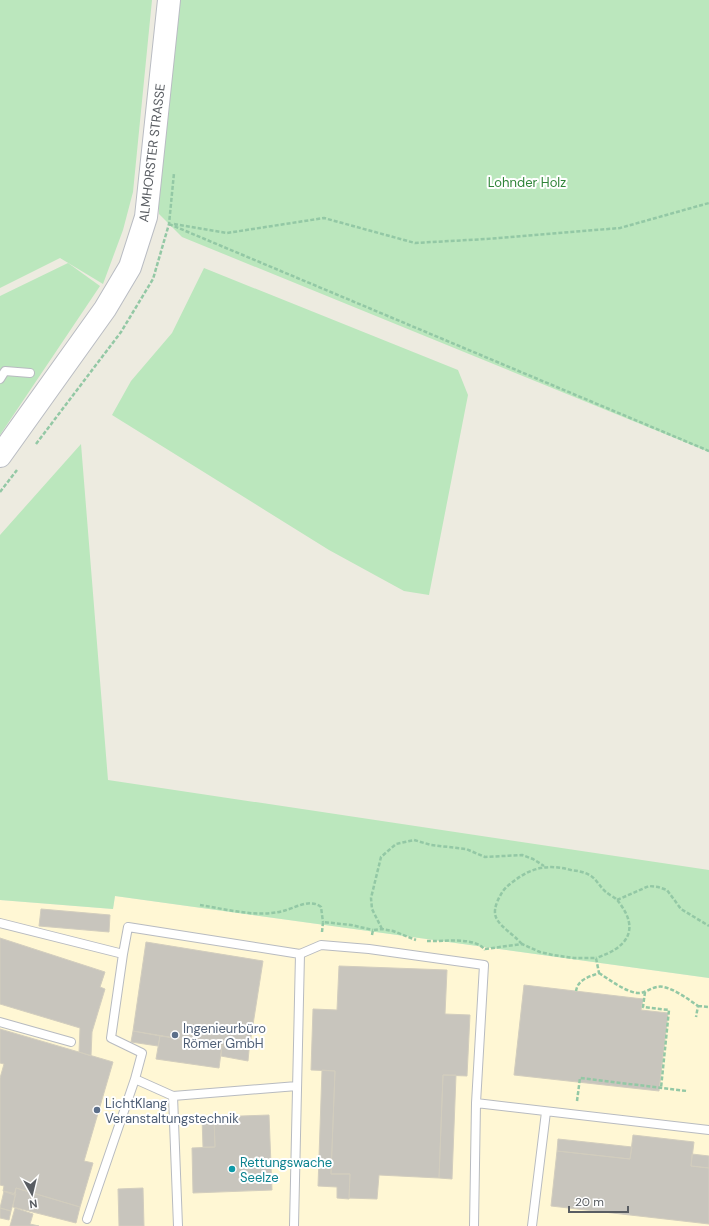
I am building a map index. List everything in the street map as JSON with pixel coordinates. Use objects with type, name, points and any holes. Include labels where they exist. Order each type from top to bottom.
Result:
[{"type":"main road","name":"ALMHORSTER STRASSE","points":[[0,456],[105,309],[130,267],[146,218],[170,0]]},
{"type":"lane","points":[[0,379],[5,371],[30,373]]},
{"type":"lane","points":[[0,923],[123,954]]},
{"type":"lane","points":[[87,1219],[135,1079],[142,1053],[111,1038],[128,927],[300,954],[321,945],[484,965],[476,1103],[474,1226]]},
{"type":"lane","points":[[294,1226],[300,954]]},
{"type":"lane","points":[[0,1022],[71,1042]]},
{"type":"lane","points":[[135,1079],[173,1096],[297,1086]]},
{"type":"lane","points":[[173,1096],[178,1226]]},
{"type":"lane","points":[[476,1103],[709,1130]]},
{"type":"lane","points":[[532,1226],[546,1112]]},
{"type":"path","points":[[709,203],[620,228],[415,243],[324,218],[227,233],[169,224],[709,451]]},
{"type":"path","points":[[382,929],[372,909],[371,898],[381,857],[396,844],[414,840],[431,845],[466,849],[485,857],[522,856],[533,858],[545,866]]},
{"type":"path","points":[[545,866],[557,866],[583,872],[592,877],[606,893],[617,900],[630,922],[630,933],[625,942],[616,950],[596,958],[574,958],[540,952],[522,944],[495,919],[494,910],[504,889],[520,877],[537,868],[545,866]]},
{"type":"path","points":[[617,900],[649,886],[658,887],[667,890],[681,909],[709,926]]},
{"type":"path","points":[[200,905],[239,911],[268,913],[283,911],[303,904],[312,903],[321,907],[323,922],[321,945]]},
{"type":"path","points":[[323,922],[351,925],[372,930],[382,929],[420,941],[462,941],[485,949],[522,944]]},
{"type":"path","points":[[369,950],[372,930]]},
{"type":"path","points":[[484,965],[485,949]]},
{"type":"path","points":[[596,958],[599,973],[626,989],[638,994],[658,986],[666,986],[673,989],[679,996],[698,1006],[709,1007]]},
{"type":"path","points":[[576,991],[577,986],[582,980],[599,973]]},
{"type":"path","points":[[645,992],[643,1007],[669,1010],[661,1088]]},
{"type":"path","points":[[696,1017],[698,1006]]},
{"type":"path","points":[[575,1115],[580,1078],[687,1091]]},
{"type":"shaded area","points":[[115,896],[709,978],[709,1226],[0,1226],[0,900],[113,909]]},
{"type":"green space","points":[[0,0],[152,0],[133,192],[123,230],[103,284],[60,258],[0,288]]},
{"type":"green space","name":"Lohnder Holz","points":[[179,0],[709,0],[709,452],[182,237],[159,214],[159,189]]},
{"type":"green space","points":[[68,263],[100,286],[0,435],[0,296]]},
{"type":"green space","points":[[204,268],[458,370],[468,395],[429,595],[404,591],[329,550],[112,415],[131,381],[172,333]]},
{"type":"green space","points":[[81,444],[108,780],[709,870],[709,978],[115,896],[113,909],[0,900],[0,535]]},
{"type":"building","points":[[41,909],[110,915],[109,932],[39,926]]},
{"type":"building","points":[[0,938],[105,972],[100,987],[105,989],[92,1032],[91,1056],[79,1052],[80,1028],[0,1004]]},
{"type":"building","points":[[146,942],[263,961],[249,1050],[133,1031]]},
{"type":"building","points":[[339,966],[447,970],[445,1014],[470,1015],[467,1076],[443,1075],[439,1178],[379,1175],[377,1199],[349,1198],[350,1174],[331,1174],[335,1071],[311,1070],[313,1009],[337,1010]]},
{"type":"building","points":[[524,985],[643,999],[641,1010],[668,1013],[659,1091],[514,1075]]},
{"type":"building","points":[[0,1029],[113,1062],[84,1161],[93,1163],[80,1207],[16,1188],[14,1195],[3,1191],[4,1186],[0,1185],[0,1078],[4,1064],[0,1063]]},
{"type":"building","points":[[133,1031],[160,1036],[158,1046],[131,1042]]},
{"type":"building","points":[[160,1036],[222,1045],[219,1068],[156,1059]]},
{"type":"building","points":[[222,1045],[249,1050],[248,1061],[221,1056]]},
{"type":"building","points":[[322,1070],[335,1071],[331,1174],[350,1174],[349,1199],[337,1198],[337,1187],[318,1186]]},
{"type":"building","points":[[443,1075],[456,1075],[452,1179],[439,1178]]},
{"type":"building","name":"Rettungswache Seelze","points":[[269,1115],[272,1190],[193,1193],[192,1148],[215,1147],[214,1117]]},
{"type":"building","points":[[214,1117],[215,1147],[203,1147],[202,1118]]},
{"type":"building","points":[[633,1135],[694,1142],[691,1166],[709,1168],[709,1224],[551,1206],[557,1151],[630,1159]]},
{"type":"building","points":[[558,1139],[632,1147],[630,1159],[557,1151]]},
{"type":"building","points":[[692,1154],[709,1156],[709,1168],[691,1166]]},
{"type":"building","points":[[16,1188],[80,1207],[76,1223],[13,1207]]},
{"type":"building","points":[[143,1188],[144,1226],[119,1226],[118,1189]]},
{"type":"building","points":[[4,1191],[16,1194],[11,1211],[0,1208]]},
{"type":"building","points":[[0,1208],[11,1211],[9,1220],[0,1218]]},
{"type":"building","points":[[15,1208],[33,1214],[30,1224],[39,1226],[10,1226]]},
{"type":"place","name":"Ingenieurbüro Römer GmbH","points":[[175,1035]]},
{"type":"place","name":"LichtKlang Veranstaltungstechnik","points":[[97,1110]]},
{"type":"place","name":"Rettungswache Seelze","points":[[232,1169]]}]
